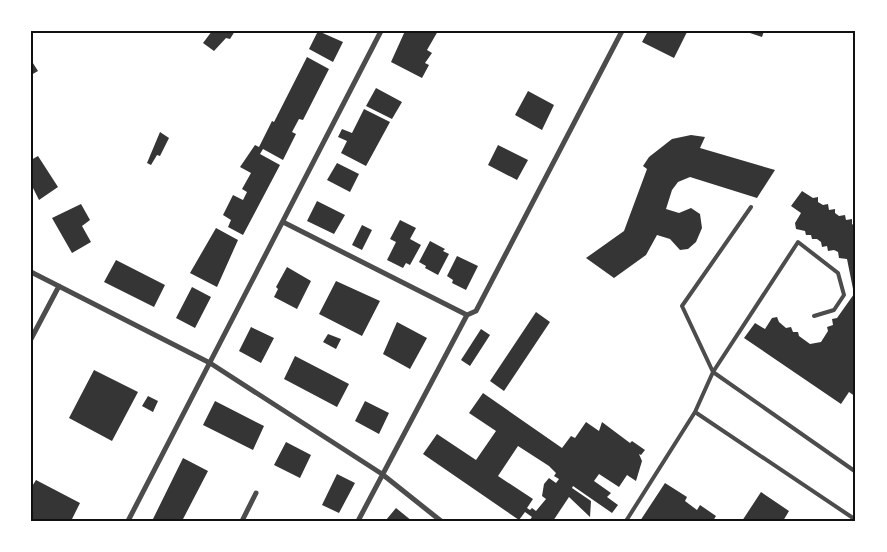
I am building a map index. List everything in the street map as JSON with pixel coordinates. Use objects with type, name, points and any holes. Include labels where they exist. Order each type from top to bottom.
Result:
[{"type":"street","points":[[128,521],[381,31]]},
{"type":"street","points":[[358,521],[467,315],[476,311],[622,31]]},
{"type":"street","points":[[283,222],[467,315]]},
{"type":"street","points":[[31,272],[210,363],[382,474],[441,521]]},
{"type":"street","points":[[31,339],[59,286]]},
{"type":"street","points":[[242,521],[256,493]]},
{"type":"lane","points":[[752,208],[682,306],[713,372],[856,472]]},
{"type":"lane","points":[[626,521],[695,412],[713,372],[798,242],[838,273],[844,295],[834,310],[814,316]]},
{"type":"lane","points":[[695,412],[856,520]]},
{"type":"building","points":[[212,31],[235,31],[230,39],[226,38],[214,51],[203,43]]},
{"type":"building","points":[[318,31],[343,42],[333,62],[309,49]]},
{"type":"building","points":[[405,31],[438,31],[427,50],[432,53],[425,63],[429,65],[422,78],[391,62]]},
{"type":"building","points":[[648,31],[687,32],[674,58],[642,42]]},
{"type":"building","points":[[744,31],[764,31],[762,37]]},
{"type":"building","points":[[307,57],[329,69],[303,120],[299,119],[292,132],[296,134],[283,160],[263,149],[260,154],[280,165],[243,235],[228,227],[231,220],[223,215],[233,195],[243,200],[247,192],[242,189],[251,173],[240,167],[255,145],[259,147]]},
{"type":"building","points":[[31,60],[38,71],[31,75]]},
{"type":"building","points":[[376,88],[402,102],[392,119],[366,106]]},
{"type":"building","points":[[528,91],[554,105],[542,130],[515,115]]},
{"type":"building","points":[[364,109],[390,122],[366,166],[341,153],[347,141],[338,137],[342,129],[352,133]]},
{"type":"building","points":[[160,132],[169,138],[160,156],[157,155],[151,165],[147,163]]},
{"type":"building","points":[[691,135],[705,137],[700,148],[775,170],[757,198],[690,177],[678,182],[672,190],[666,209],[679,213],[691,208],[700,214],[702,228],[696,242],[688,249],[680,250],[670,239],[657,235],[646,255],[614,278],[586,258],[624,231],[647,169],[643,166],[649,157],[672,139]]},
{"type":"building","points":[[498,145],[528,160],[517,180],[488,165]]},
{"type":"building","points":[[38,156],[58,187],[39,200],[31,184],[31,160]]},
{"type":"building","points":[[337,163],[359,174],[350,192],[327,180]]},
{"type":"building","points":[[802,191],[813,198],[818,197],[818,202],[823,205],[828,204],[829,210],[835,209],[835,213],[839,216],[845,215],[846,220],[852,219],[852,224],[856,227],[856,397],[849,392],[841,404],[744,338],[755,323],[765,329],[772,318],[777,317],[779,322],[786,328],[791,327],[793,332],[798,332],[799,336],[810,344],[821,342],[828,331],[827,327],[833,325],[832,319],[837,318],[854,294],[847,259],[839,258],[838,252],[834,250],[828,251],[827,246],[822,247],[821,242],[817,239],[812,239],[811,235],[806,235],[805,231],[796,229],[795,223],[801,213],[791,206]]},
{"type":"building","points":[[317,201],[345,215],[334,234],[307,221]]},
{"type":"building","points":[[81,204],[90,220],[82,226],[91,242],[72,253],[52,218]]},
{"type":"building","points":[[400,220],[416,228],[410,239],[421,245],[410,265],[406,263],[403,268],[387,260],[396,242],[390,239]]},
{"type":"building","points":[[362,225],[372,230],[362,250],[352,245]]},
{"type":"building","points":[[216,228],[238,240],[217,287],[190,273]]},
{"type":"building","points":[[430,241],[445,249],[443,251],[449,254],[438,275],[425,268],[426,266],[419,262]]},
{"type":"building","points":[[457,256],[478,266],[466,290],[452,283],[453,280],[447,276]]},
{"type":"building","points":[[116,260],[165,285],[154,307],[104,282]]},
{"type":"building","points":[[287,267],[311,281],[297,309],[274,297],[278,289],[276,287]]},
{"type":"building","points":[[336,281],[380,301],[362,336],[319,314]]},
{"type":"building","points":[[192,287],[211,297],[195,328],[176,318]]},
{"type":"building","points":[[536,312],[550,322],[504,391],[490,381]]},
{"type":"building","points":[[397,322],[427,338],[410,369],[383,354]]},
{"type":"building","points":[[251,327],[274,338],[261,363],[239,351]]},
{"type":"building","points":[[481,329],[490,335],[470,366],[461,360]]},
{"type":"building","points":[[328,334],[341,339],[336,349],[323,342]]},
{"type":"building","points":[[295,356],[349,384],[337,407],[284,379]]},
{"type":"building","points":[[94,370],[138,392],[112,441],[69,418]]},
{"type":"building","points":[[483,393],[562,448],[571,436],[575,438],[586,422],[599,431],[602,422],[630,443],[632,441],[645,450],[641,455],[639,454],[642,461],[636,481],[627,475],[619,487],[599,474],[594,481],[611,493],[607,497],[618,505],[612,513],[573,486],[572,488],[591,501],[590,517],[569,497],[553,521],[529,521],[532,517],[525,512],[519,520],[423,454],[437,434],[476,460],[496,431],[469,413]],"holes":[[[518,446],[549,466],[556,473],[554,476],[559,479],[556,483],[549,478],[544,484],[542,496],[546,499],[536,511],[532,508],[530,510],[527,508],[533,499],[498,476]]]},
{"type":"building","points":[[148,396],[158,401],[153,412],[142,406]]},
{"type":"building","points":[[215,401],[264,426],[253,450],[203,425]]},
{"type":"building","points":[[365,401],[389,413],[379,434],[355,421]]},
{"type":"building","points":[[286,442],[311,455],[300,478],[274,465]]},
{"type":"building","points":[[183,458],[208,471],[182,521],[152,521]]},
{"type":"building","points":[[337,474],[355,483],[339,513],[322,505]]},
{"type":"building","points":[[36,480],[80,503],[71,521],[31,521],[31,488]]},
{"type":"building","points":[[665,483],[687,497],[685,501],[697,510],[700,505],[716,516],[713,521],[640,521]]},
{"type":"building","points":[[761,492],[789,511],[783,521],[742,521]]},
{"type":"building","points":[[396,508],[412,521],[386,520]]}]
